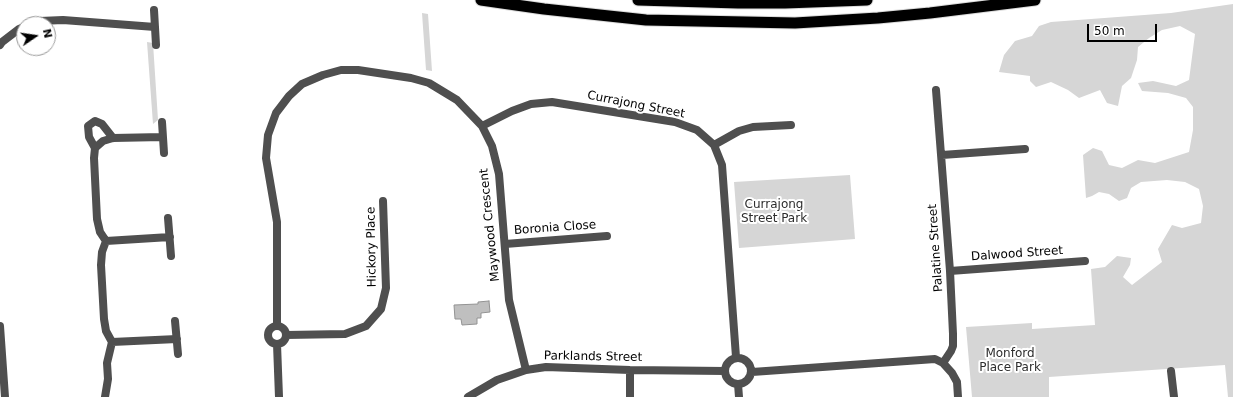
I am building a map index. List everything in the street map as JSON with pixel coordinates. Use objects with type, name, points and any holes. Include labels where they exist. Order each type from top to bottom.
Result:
[{"type":"highway","points":[[481,0],[544,9],[646,20],[795,23],[930,13],[1035,0]]},
{"type":"highway","points":[[638,0],[738,4],[867,0]]},
{"type":"street","points":[[154,10],[156,45]]},
{"type":"street","points":[[56,21],[155,27]]},
{"type":"street","points":[[0,45],[16,31]]},
{"type":"street","name":"Maywood Crescent","points":[[277,326],[277,222],[266,158],[268,135],[276,113],[289,96],[302,84],[323,74],[341,70],[358,70],[411,78],[429,83],[457,100],[482,126],[492,146],[499,174],[509,300],[526,370]]},
{"type":"street","name":"Palatine Street","points":[[936,90],[942,155],[953,334],[953,346],[943,363]]},
{"type":"street","name":"Currajong Street","points":[[482,126],[512,111],[531,104],[552,102],[675,122],[697,130],[714,145],[722,165],[736,357]]},
{"type":"street","points":[[106,241],[100,232],[97,219],[94,158],[95,148],[89,137],[88,126],[95,121],[102,124],[113,138]]},
{"type":"street","points":[[162,122],[164,153]]},
{"type":"street","points":[[714,145],[739,132],[753,127],[791,125]]},
{"type":"street","points":[[95,148],[103,141],[113,138],[163,137]]},
{"type":"street","points":[[942,155],[1025,149]]},
{"type":"street","name":"Hickory Place","points":[[286,335],[345,334],[366,326],[381,309],[386,288],[382,201]]},
{"type":"street","points":[[168,218],[171,256]]},
{"type":"street","name":"Boronia Close","points":[[505,244],[607,236]]},
{"type":"street","points":[[106,241],[170,237]]},
{"type":"street","points":[[105,397],[108,379],[107,363],[112,342],[106,331],[104,319],[101,265],[102,252],[106,241]]},
{"type":"street","name":"Dalwood Street","points":[[950,271],[1085,262]]},
{"type":"street","points":[[175,322],[178,354]]},
{"type":"street","points":[[0,326],[5,397]]},
{"type":"street","points":[[277,326],[284,330],[286,335],[284,340],[277,344],[272,343],[268,336],[272,328],[277,326]]},
{"type":"street","points":[[112,342],[177,339]]},
{"type":"street","points":[[277,344],[279,397]]},
{"type":"street","points":[[736,357],[741,357],[751,365],[752,372],[750,378],[746,382],[738,384],[732,383],[727,379],[725,371],[726,364],[730,360],[736,357]]},
{"type":"street","points":[[752,372],[935,359],[943,363],[952,373],[957,382],[958,397]]},
{"type":"street","name":"Parklands Street","points":[[468,397],[497,380],[526,370],[546,367],[725,371]]},
{"type":"street","points":[[630,370],[630,397]]},
{"type":"street","points":[[1171,371],[1174,397]]},
{"type":"street","points":[[738,384],[738,397]]},
{"type":"green space","name":"Monford Place Park","points":[[1233,4],[1233,397],[1228,397],[1225,365],[1049,377],[1049,397],[972,397],[966,327],[1032,323],[1032,329],[1095,325],[1091,269],[1105,267],[1117,256],[1131,258],[1130,265],[1123,277],[1132,285],[1162,262],[1158,249],[1172,225],[1182,228],[1201,223],[1203,206],[1199,189],[1185,182],[1167,180],[1141,182],[1131,188],[1127,198],[1119,201],[1109,194],[1099,192],[1086,198],[1083,155],[1093,148],[1102,151],[1109,165],[1122,168],[1138,160],[1155,163],[1189,152],[1193,130],[1193,107],[1186,98],[1168,93],[1142,91],[1138,83],[1153,81],[1176,86],[1189,80],[1195,34],[1180,26],[1162,30],[1138,47],[1137,60],[1131,78],[1122,86],[1118,106],[1107,103],[1100,90],[1079,98],[1068,90],[1051,82],[1036,87],[1030,81],[1030,76],[999,72],[1004,55],[1015,41],[1032,36],[1039,26],[1051,22],[1171,13]]},
{"type":"green space","points":[[422,13],[428,14],[432,71],[426,70]]},
{"type":"green space","points":[[147,42],[153,43],[158,120],[153,124]]},
{"type":"green space","name":"Currajong Street Park","points":[[850,175],[855,239],[739,248],[734,182]]},
{"type":"building","points":[[489,301],[490,312],[481,313],[481,318],[477,318],[477,324],[462,325],[461,319],[455,319],[454,305],[478,304],[478,302]]}]
